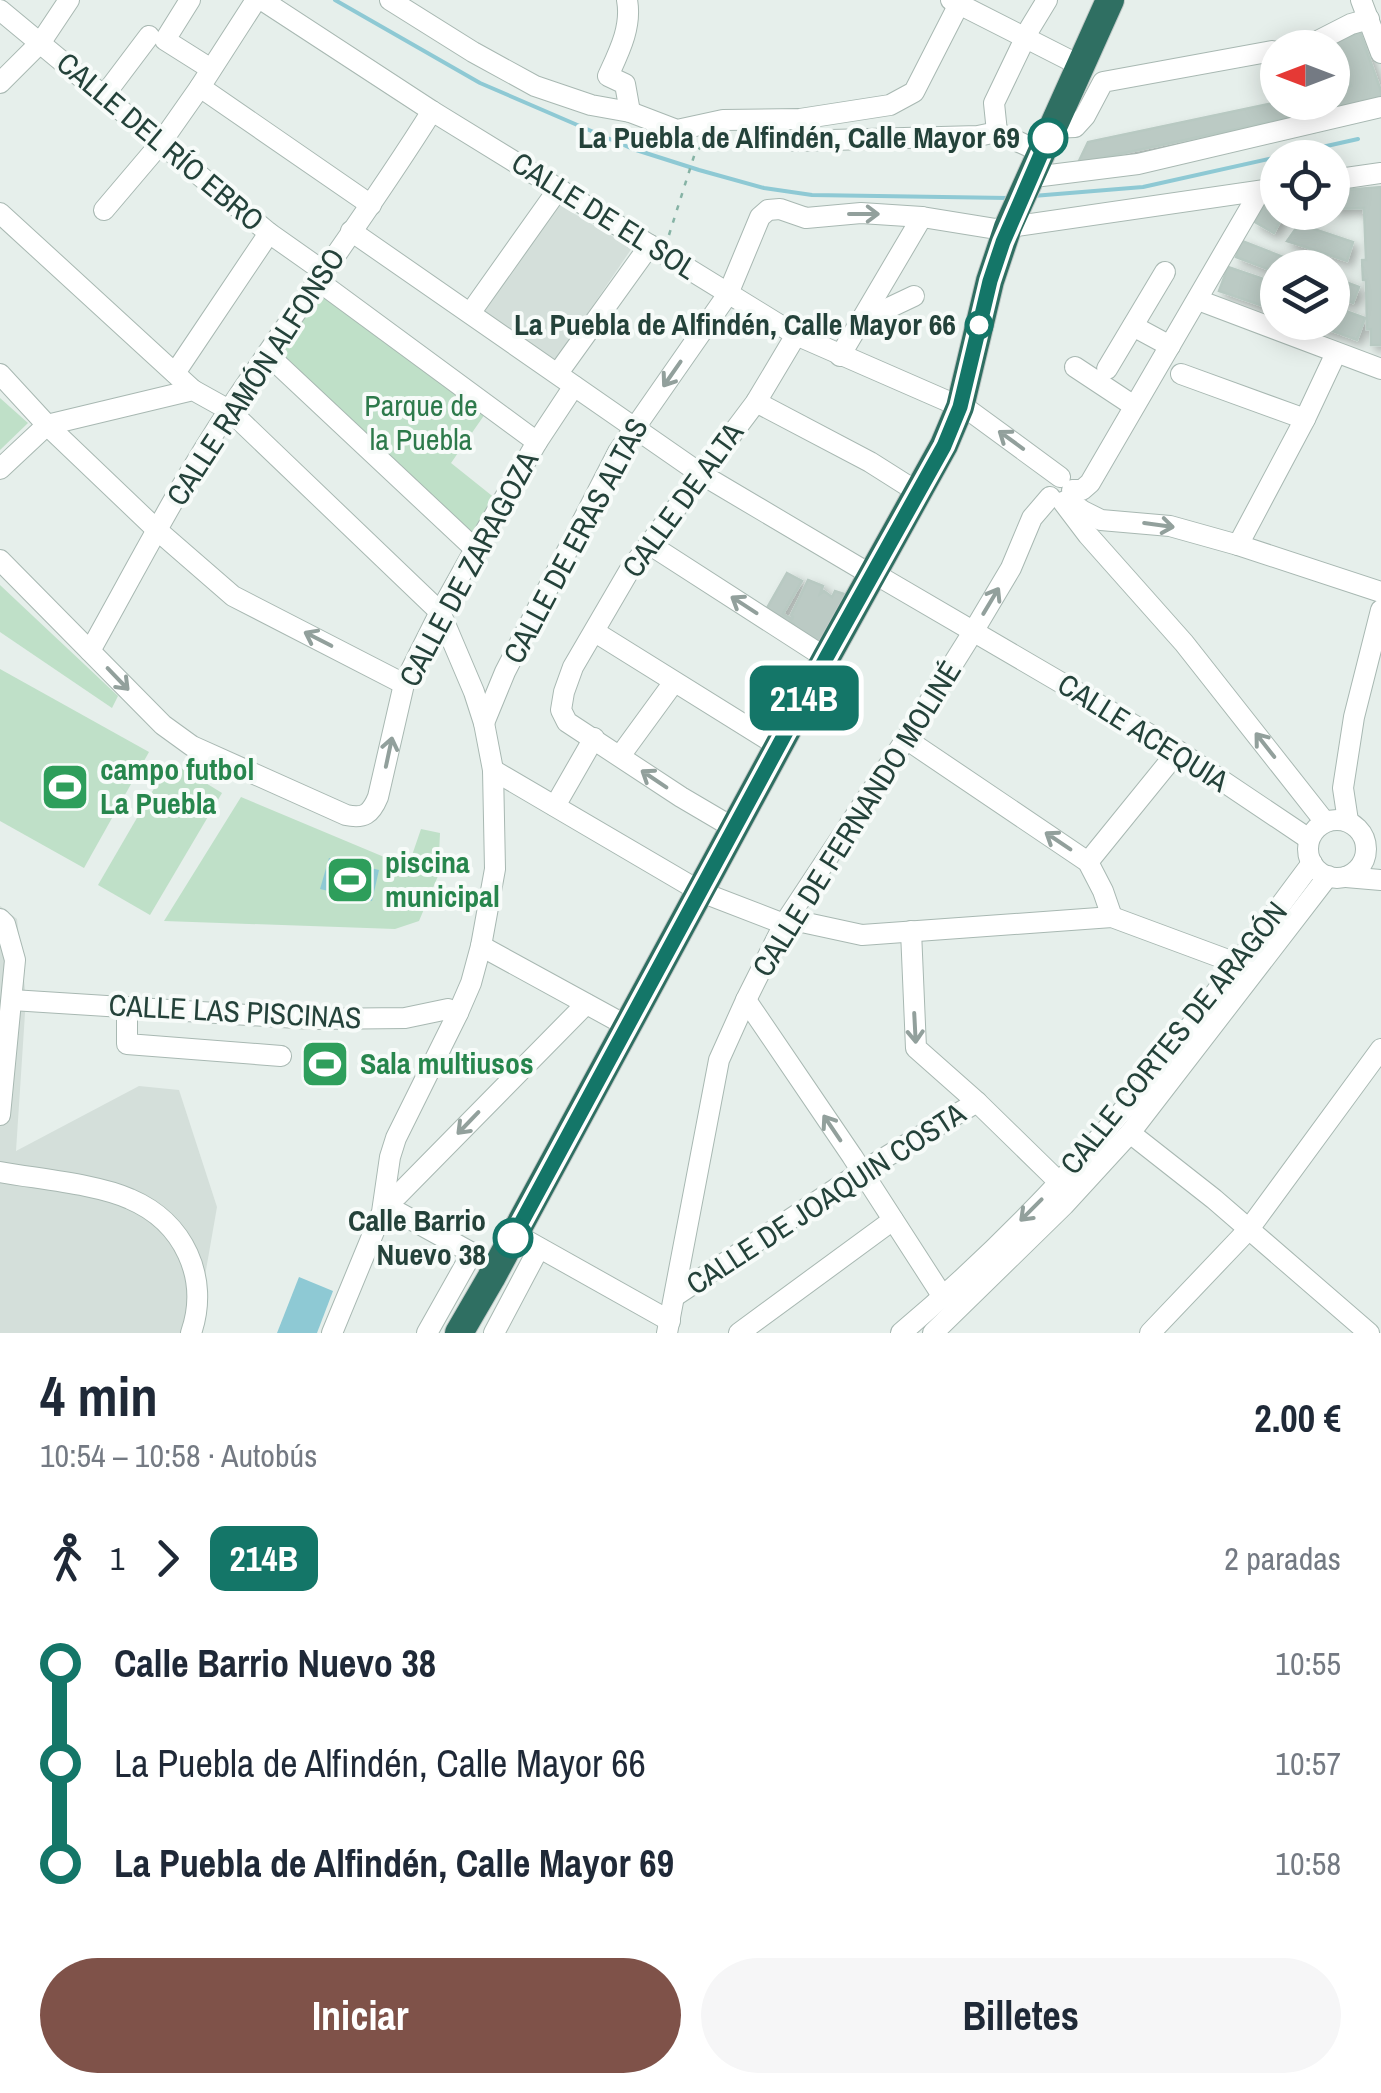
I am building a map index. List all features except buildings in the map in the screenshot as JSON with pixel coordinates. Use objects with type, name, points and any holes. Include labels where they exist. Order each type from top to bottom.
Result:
[{"type":"highway","points":[[459,1333],[479,1271],[527,1241],[627,1026],[710,897],[732,832],[944,446],[960,407],[990,281],[1011,220],[1110,0]]},
{"type":"street","points":[[0,82],[42,42],[69,0]]},
{"type":"street","points":[[190,0],[165,40],[206,78],[371,205]]},
{"type":"street","points":[[104,210],[160,144],[259,0]]},
{"type":"street","name":"CALLE DE EL SOL","points":[[259,0],[796,335],[970,411],[1062,493],[1094,528],[1333,821]]},
{"type":"street","points":[[390,0],[535,86],[591,105],[630,112],[677,130],[722,120],[800,120],[890,105],[914,92],[955,2],[1081,66]]},
{"type":"street","points":[[627,0],[623,44],[608,76],[625,84],[630,112]]},
{"type":"street","points":[[997,132],[994,103],[1047,0]]},
{"type":"street","name":"CALLE DEL RÍO EBRO","points":[[0,10],[320,276],[537,442]]},
{"type":"street","points":[[1339,30],[1365,10],[1381,52]]},
{"type":"street","points":[[104,97],[149,36]]},
{"type":"street","points":[[1037,160],[1085,116],[1103,82],[1260,53]]},
{"type":"street","points":[[794,141],[978,136],[997,132],[1037,160],[1042,176],[1138,164],[1381,107]]},
{"type":"street","name":"CALLE RAMÓN ALFONSO","points":[[90,651],[229,410],[432,111]]},
{"type":"street","points":[[1350,177],[1381,173]]},
{"type":"street","points":[[471,312],[560,188]]},
{"type":"street","points":[[840,356],[922,217],[996,229],[1011,220],[1260,190]]},
{"type":"street","points":[[1075,367],[1134,406],[1260,203]]},
{"type":"street","name":"CALLE DE ERAS ALTAS","points":[[484,723],[504,672],[618,452],[728,294],[760,217],[768,210],[780,209],[806,218],[861,212],[922,217]]},
{"type":"street","points":[[0,213],[193,390],[229,410],[440,612],[484,723],[493,770],[495,869],[481,946],[458,1013],[392,1148],[384,1205],[332,1333]]},
{"type":"street","name":"CALLE ACEQUIA","points":[[352,230],[701,474],[1178,751],[1310,840]]},
{"type":"street","points":[[174,373],[269,233]]},
{"type":"street","name":"CALLE DE ZARAGOZA","points":[[90,651],[163,725],[192,746],[346,815],[366,816],[382,785],[404,684],[440,612],[537,442],[566,380],[657,249]]},
{"type":"street","points":[[1107,369],[1166,272]]},
{"type":"street","points":[[859,322],[914,296]]},
{"type":"street","points":[[1198,300],[1381,370]]},
{"type":"street","points":[[1133,326],[1170,346]]},
{"type":"street","name":"CALLE DE ALTA","points":[[594,738],[567,722],[562,710],[573,668],[630,571],[756,402],[796,335]]},
{"type":"street","points":[[268,354],[474,549]]},
{"type":"street","points":[[1238,544],[1336,354]]},
{"type":"street","points":[[0,374],[47,425],[233,596],[404,684]]},
{"type":"street","points":[[1181,374],[1305,419]]},
{"type":"street","points":[[0,469],[47,425],[193,390]]},
{"type":"street","points":[[756,402],[920,493]]},
{"type":"street","name":"CALLE DE FERNANDO MOLINÉ","points":[[668,1327],[719,1060],[746,1000],[783,927],[973,632],[1010,568],[1032,518],[1062,493],[1086,488],[1134,406]]},
{"type":"street","points":[[1094,528],[1170,526],[1238,544],[1381,592]]},
{"type":"street","points":[[649,544],[826,658]]},
{"type":"street","points":[[0,560],[90,651]]},
{"type":"street","points":[[1381,610],[1333,821],[1314,832],[1309,856],[1329,872],[1381,880]]},
{"type":"street","points":[[595,632],[778,746]]},
{"type":"street","points":[[620,756],[674,682]]},
{"type":"street","points":[[474,692],[499,688]]},
{"type":"street","points":[[555,806],[594,738],[732,826],[732,832]]},
{"type":"street","points":[[906,738],[1088,862],[1104,890],[1112,918]]},
{"type":"street","points":[[1088,862],[1178,751]]},
{"type":"street","points":[[493,770],[710,897],[783,927],[862,935],[1112,918],[1236,963]]},
{"type":"street","points":[[1333,821],[1362,832],[1381,880]]},
{"type":"street","points":[[1329,872],[1362,865],[1367,848]]},
{"type":"street","name":"CALLE CORTES DE ARAGÓN","points":[[901,1333],[1059,1182],[1144,1084],[1236,963],[1329,872]]},
{"type":"street","name":"CALLE CORTES DE ARAGÓN","points":[[933,1333],[1064,1205],[1130,1133],[1329,872]]},
{"type":"street","points":[[0,919],[5,924],[14,960],[0,1115]]},
{"type":"street","points":[[910,930],[916,1048],[1059,1182]]},
{"type":"street","points":[[481,946],[627,1026]]},
{"type":"street","name":"CALLE LAS PISCINAS","points":[[12,1000],[312,1019],[405,1018],[448,1009],[458,1013]]},
{"type":"street","points":[[746,1000],[943,1297]]},
{"type":"street","points":[[384,1205],[586,1004]]},
{"type":"street","points":[[128,1007],[127,1044],[281,1056]]},
{"type":"street","points":[[1150,1333],[1248,1228],[1381,1049]]},
{"type":"street","name":"CALLE DE JOAQUIN COSTA","points":[[675,1296],[861,1172],[977,1102]]},
{"type":"street","points":[[1130,1133],[1372,1333],[1381,1326]]},
{"type":"street","points":[[388,1167],[416,1177]]},
{"type":"street","points":[[0,1172],[128,1198],[166,1223],[194,1264],[198,1302],[191,1333]]},
{"type":"street","points":[[384,1205],[472,1254],[479,1271],[427,1333]]},
{"type":"street","points":[[739,1333],[893,1220]]},
{"type":"street","points":[[504,1330],[527,1241],[668,1327]]},
{"type":"path","points":[[657,249],[695,152],[704,145],[794,141]]},
{"type":"shaded area","points":[[558,204],[632,248],[556,360],[483,311]]},
{"type":"shaded area","points":[[0,906],[17,919],[26,998],[16,1151],[139,1086],[179,1090],[217,1207],[195,1333],[0,1333]]},
{"type":"green space","name":"Parque de la Puebla","points":[[320,290],[485,414],[451,463],[496,499],[472,534],[278,353]]},
{"type":"green space","points":[[0,398],[28,423],[0,450]]},
{"type":"green space","points":[[0,585],[118,696],[112,708],[0,632]]},
{"type":"green space","name":"campo futbol La Puebla","points":[[0,669],[149,752],[84,868],[0,821]]},
{"type":"green space","points":[[170,761],[222,793],[150,915],[98,885]]},
{"type":"green space","points":[[241,797],[408,867],[421,829],[440,833],[438,876],[419,921],[395,929],[164,921]]},
{"type":"green space","name":"Sala multiusos","points":[[326,1046],[343,1069],[324,1082],[307,1060]]},
{"type":"water","name":"piscina municipal","points":[[329,858],[379,870],[372,901],[320,889]]},
{"type":"water","points":[[299,1277],[333,1291],[317,1333],[277,1333]]},
{"type":"waterway","points":[[335,0],[480,83],[633,149],[699,170],[764,188],[812,195],[1008,198]]},
{"type":"waterway","points":[[1033,196],[1143,187],[1358,139]]},
{"type":"bus line","name":"214B","points":[[513,1238],[944,446],[960,407],[1003,242],[1048,138]]},
{"type":"place","name":"La Puebla de Alfindén, Calle Mayor 69","points":[[1048,138]]},
{"type":"place","name":"La Puebla de Alfindén, Calle Mayor 66","points":[[979,325]]},
{"type":"place","name":"campo futbol La Puebla","points":[[65,787]]},
{"type":"place","name":"piscina municipal","points":[[350,880]]},
{"type":"place","name":"Sala multiusos","points":[[325,1064]]},
{"type":"place","name":"Calle Barrio Nuevo 38","points":[[513,1238]]}]
